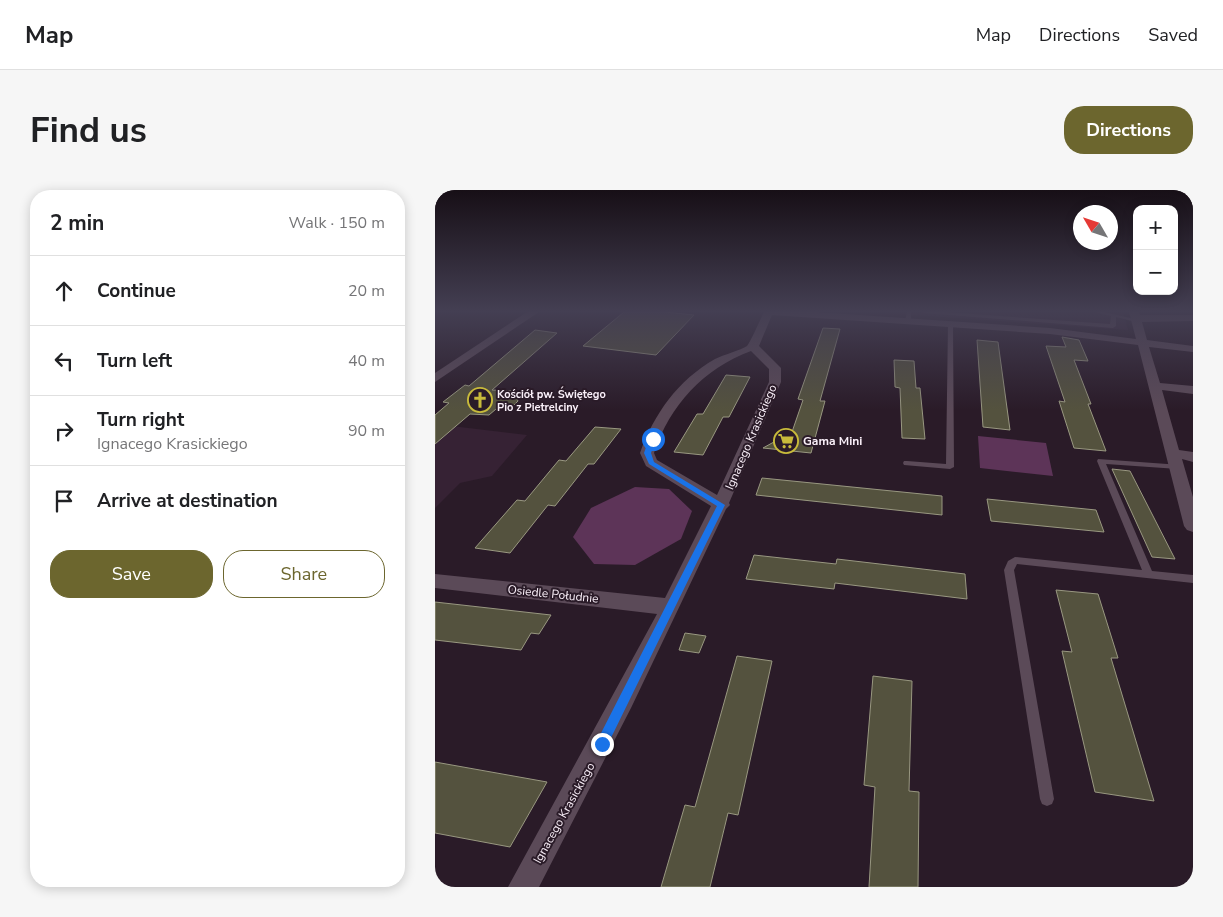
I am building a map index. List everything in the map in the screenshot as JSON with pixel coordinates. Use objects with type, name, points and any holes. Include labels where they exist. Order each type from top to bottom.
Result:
[{"type":"street","points":[[435,378],[485,345]]},
{"type":"street","points":[[1144,345],[1193,526]]},
{"type":"street","points":[[1161,345],[1193,349]]},
{"type":"street","points":[[722,505],[651,463],[647,453],[662,420],[672,403],[684,390],[714,365],[738,352],[753,347]]},
{"type":"street","name":"Ignacego Krasickiego","points":[[523,887],[602,744],[722,505],[777,376],[775,368],[753,347]]},
{"type":"street","points":[[1155,386],[1193,390]]},
{"type":"street","points":[[1176,460],[1193,456]]},
{"type":"street","name":"Osiedle Południe","points":[[435,581],[670,607]]},
{"type":"lane","points":[[907,463],[950,467],[950,345]]},
{"type":"lane","points":[[1149,575],[1101,460],[1176,460]]},
{"type":"lane","points":[[1047,798],[1009,570],[1011,563],[1015,560],[1193,579]]},
{"type":"shaded area","points":[[435,424],[527,435],[492,476],[460,483],[435,508]]},
{"type":"shaded area","points":[[978,436],[1046,443],[1053,476],[980,468]]},
{"type":"shaded area","points":[[635,487],[669,489],[692,511],[681,539],[635,565],[594,564],[573,537],[591,508]]},
{"type":"building","points":[[518,345],[544,345],[492,390],[513,391],[518,401],[511,408],[496,409],[489,415],[470,414],[435,444],[435,415],[449,403],[443,402],[465,385],[469,386]]},
{"type":"building","points":[[585,345],[666,345],[656,355],[583,346]]},
{"type":"building","points":[[817,345],[836,345],[820,401],[825,401],[811,453],[763,448],[792,432],[803,400],[798,399]]},
{"type":"building","points":[[977,345],[998,345],[1010,430],[983,427]]},
{"type":"building","points":[[1065,345],[1081,345],[1088,361],[1074,360],[1106,451],[1074,448],[1059,401],[1065,402],[1046,346],[1066,347]]},
{"type":"building","points":[[894,360],[914,361],[916,388],[920,388],[925,439],[902,438],[900,388],[895,387]]},
{"type":"building","points":[[726,375],[750,377],[729,417],[723,417],[703,455],[674,452],[697,414],[703,414]]},
{"type":"building","points":[[595,427],[621,429],[594,464],[588,464],[555,506],[548,505],[510,553],[475,548],[517,500],[525,501],[559,460],[566,461]]},
{"type":"building","points":[[1112,469],[1130,471],[1175,559],[1152,557]]},
{"type":"building","points":[[762,478],[942,496],[942,515],[756,495]]},
{"type":"building","points":[[987,499],[1096,510],[1104,532],[991,521]]},
{"type":"building","points":[[754,555],[836,564],[837,559],[965,574],[967,599],[835,583],[834,589],[746,579]]},
{"type":"building","points":[[1056,590],[1098,594],[1118,658],[1111,658],[1154,801],[1095,792],[1062,651],[1072,652]]},
{"type":"building","points":[[435,602],[551,615],[539,634],[531,633],[521,650],[435,640]]},
{"type":"building","points":[[685,633],[706,636],[699,653],[679,650]]},
{"type":"building","points":[[737,656],[772,661],[738,815],[728,813],[710,887],[661,887],[685,805],[695,807]]},
{"type":"building","points":[[873,676],[912,681],[909,791],[919,792],[918,887],[869,887],[875,787],[864,785]]},
{"type":"building","points":[[435,762],[547,782],[510,847],[435,833]]},
{"type":"place","name":"Kościół pw. Świętego Pio z Pietrelciny","points":[[480,400]]},
{"type":"place","name":"Gama Mini","points":[[786,441]]},
{"type":"route","points":[[602,744],[722,505],[651,463],[647,453],[653,439]]}]
